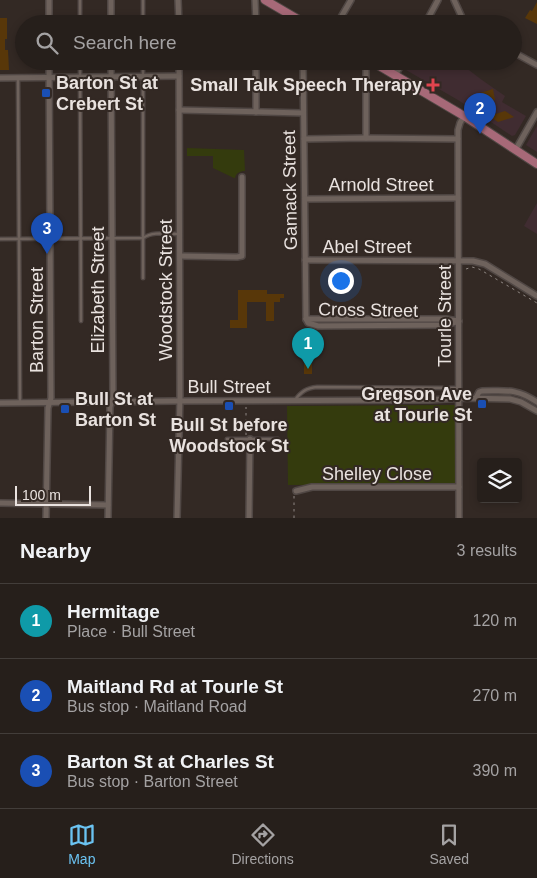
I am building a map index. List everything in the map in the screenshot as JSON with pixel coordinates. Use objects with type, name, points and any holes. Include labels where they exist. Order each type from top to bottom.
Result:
[{"type":"main road","points":[[265,0],[290,15]]},
{"type":"main road","points":[[385,70],[464,116],[537,164]]},
{"type":"street","points":[[49,0],[49,15]]},
{"type":"street","points":[[111,0],[111,15]]},
{"type":"street","points":[[178,0],[179,15]]},
{"type":"street","points":[[255,0],[256,15]]},
{"type":"street","points":[[343,15],[351,0]]},
{"type":"street","points":[[430,15],[438,0]]},
{"type":"street","points":[[454,0],[461,15]]},
{"type":"street","points":[[522,57],[537,65]]},
{"type":"street","name":"Barton Street","points":[[46,518],[48,410],[51,398],[49,70]]},
{"type":"street","name":"Elizabeth Street","points":[[108,518],[110,407],[113,395],[111,70]]},
{"type":"street","name":"Woodstock Street","points":[[177,518],[180,401],[179,70]]},
{"type":"street","points":[[256,70],[256,112]]},
{"type":"street","name":"Gamack Street","points":[[303,70],[306,319]]},
{"type":"street","points":[[366,70],[366,138]]},
{"type":"street","points":[[395,76],[398,70]]},
{"type":"street","points":[[0,78],[179,76]]},
{"type":"street","points":[[179,110],[303,113]]},
{"type":"street","points":[[516,149],[537,112]]},
{"type":"street","name":"Tourle Street","points":[[460,518],[458,126],[464,116]]},
{"type":"street","points":[[304,139],[458,139]]},
{"type":"street","points":[[180,256],[242,256],[242,177]]},
{"type":"street","name":"Arnold Street","points":[[305,199],[458,198]]},
{"type":"street","name":"Abel Street","points":[[305,260],[473,262],[485,264],[537,296]]},
{"type":"street","name":"Cross Street","points":[[306,319],[446,318],[459,321]]},
{"type":"street","points":[[476,398],[479,392],[482,391],[510,391],[528,396],[537,402]]},
{"type":"street","name":"Bull Street","points":[[0,403],[504,398],[515,400],[537,411]]},
{"type":"street","points":[[248,437],[249,518]]},
{"type":"street","name":"Shelley Close","points":[[296,491],[312,487],[459,487]]},
{"type":"street","points":[[0,503],[108,505]]},
{"type":"lane","points":[[80,0],[80,15]]},
{"type":"lane","points":[[142,0],[143,15]]},
{"type":"lane","points":[[80,70],[81,321]]},
{"type":"lane","points":[[143,70],[143,278]]},
{"type":"lane","points":[[18,78],[20,403]]},
{"type":"lane","points":[[0,239],[143,238],[148,234],[155,233],[180,234]]},
{"type":"lane","points":[[294,400],[304,390],[317,387],[458,388]]},
{"type":"lane","points":[[227,439],[248,437],[278,439]]},
{"type":"path","points":[[466,269],[472,267],[479,269],[537,303]]},
{"type":"path","points":[[246,409],[248,437]]},
{"type":"path","points":[[294,518],[293,501],[296,491]]},
{"type":"shaded area","points":[[406,70],[469,70],[505,96],[502,102],[526,116],[515,135],[512,136],[458,100]]},
{"type":"shaded area","points":[[537,126],[537,152],[526,145]]},
{"type":"shaded area","points":[[537,203],[537,234],[524,226]]},
{"type":"green space","points":[[187,148],[244,150],[245,171],[241,171],[234,178],[213,168],[213,156],[187,156]]},
{"type":"green space","points":[[456,405],[456,484],[288,485],[287,406]]},
{"type":"building","points":[[537,2],[537,24],[525,18]]},
{"type":"building","points":[[0,18],[7,18],[5,50],[8,50],[9,70],[0,70]]},
{"type":"building","points":[[493,89],[495,100],[483,103],[480,93]]},
{"type":"building","points":[[505,111],[514,117],[498,122],[489,116]]},
{"type":"building","points":[[238,290],[267,290],[267,294],[284,294],[284,298],[280,298],[280,302],[274,302],[274,321],[266,321],[266,302],[247,302],[247,328],[230,328],[230,320],[238,320]]},
{"type":"building","points":[[304,364],[312,364],[312,374],[304,374]]},
{"type":"place","name":"Small Talk Speech Therapy","points":[[433,85]]},
{"type":"place","name":"Barton St at Crebert St","points":[[46,93]]},
{"type":"place","name":"Maitland Rd at Tourle St","points":[[480,134]]},
{"type":"place","name":"Barton St at Charles St","points":[[47,254]]},
{"type":"place","name":"Hermitage","points":[[308,369]]},
{"type":"place","name":"Gregson Ave at Tourle St","points":[[482,404]]},
{"type":"place","name":"Bull St before Woodstock St","points":[[229,406]]},
{"type":"place","name":"Bull St at Barton St","points":[[65,409]]}]
